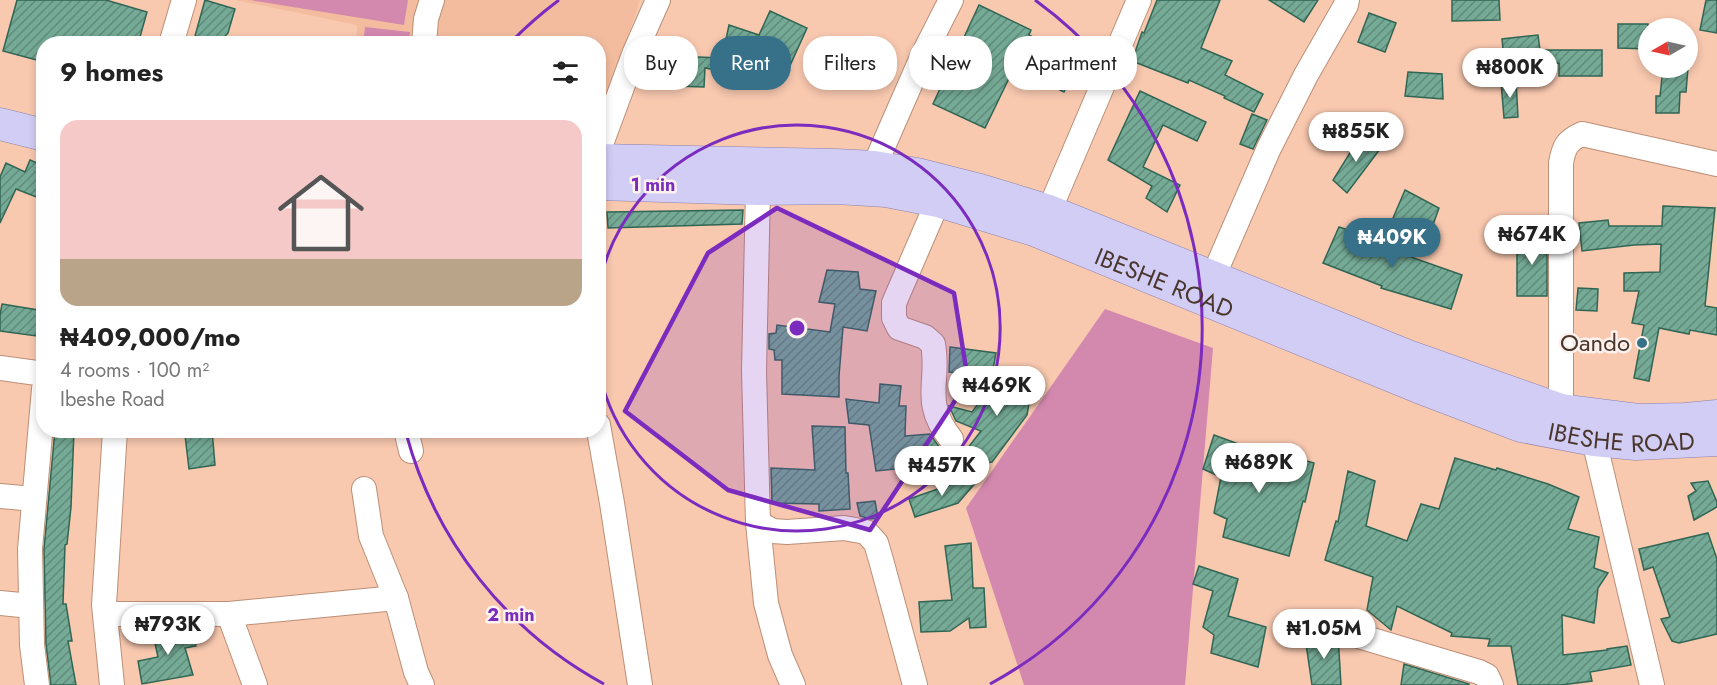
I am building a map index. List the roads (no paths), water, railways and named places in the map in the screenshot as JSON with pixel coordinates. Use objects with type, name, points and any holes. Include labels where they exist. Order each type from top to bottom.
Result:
[{"type":"main road","points":[[0,124],[36,133]]},
{"type":"main road","points":[[0,146],[36,154]]},
{"type":"main road","name":"IBESHE ROAD","points":[[606,160],[874,166],[917,174],[1048,211],[1408,356],[1562,410],[1640,420],[1717,416]]},
{"type":"main road","name":"IBESHE ROAD","points":[[606,184],[759,189],[837,188],[886,191],[938,201],[1034,230],[1411,384],[1521,426],[1594,440],[1636,444],[1717,440]]},
{"type":"street","points":[[173,36],[184,0]]},
{"type":"street","points":[[425,36],[426,19],[432,0]]},
{"type":"street","points":[[606,130],[634,52],[658,0]]},
{"type":"street","points":[[874,166],[923,55],[951,0]]},
{"type":"street","points":[[1048,211],[1139,0]]},
{"type":"street","points":[[1213,277],[1269,148],[1347,0]]},
{"type":"street","points":[[1562,410],[1561,163],[1563,151],[1570,140],[1582,134],[1717,164]]},
{"type":"street","points":[[759,189],[754,371],[758,523],[766,603],[780,655],[793,685]]},
{"type":"street","points":[[938,201],[894,303],[894,318],[899,328],[926,337],[933,344],[935,355],[932,390],[934,407],[941,427],[951,439]]},
{"type":"street","points":[[0,368],[36,373]]},
{"type":"street","points":[[37,685],[32,645],[30,549],[40,438]]},
{"type":"street","points":[[112,685],[104,605],[114,438]]},
{"type":"street","points":[[600,438],[640,685]]},
{"type":"street","points":[[1594,440],[1652,685]]},
{"type":"street","points":[[364,489],[371,536],[396,598],[416,672],[422,685]]},
{"type":"street","points":[[0,496],[34,499]]},
{"type":"street","points":[[758,523],[773,531],[844,528],[866,532],[876,543],[915,685]]},
{"type":"street","points":[[105,614],[229,614],[396,598]]},
{"type":"street","points":[[0,603],[31,606]]},
{"type":"street","points":[[229,614],[255,685]]},
{"type":"street","points":[[1352,634],[1479,672],[1487,676],[1491,685]]},
{"type":"place","name":"Oando","points":[[1642,343]]}]
